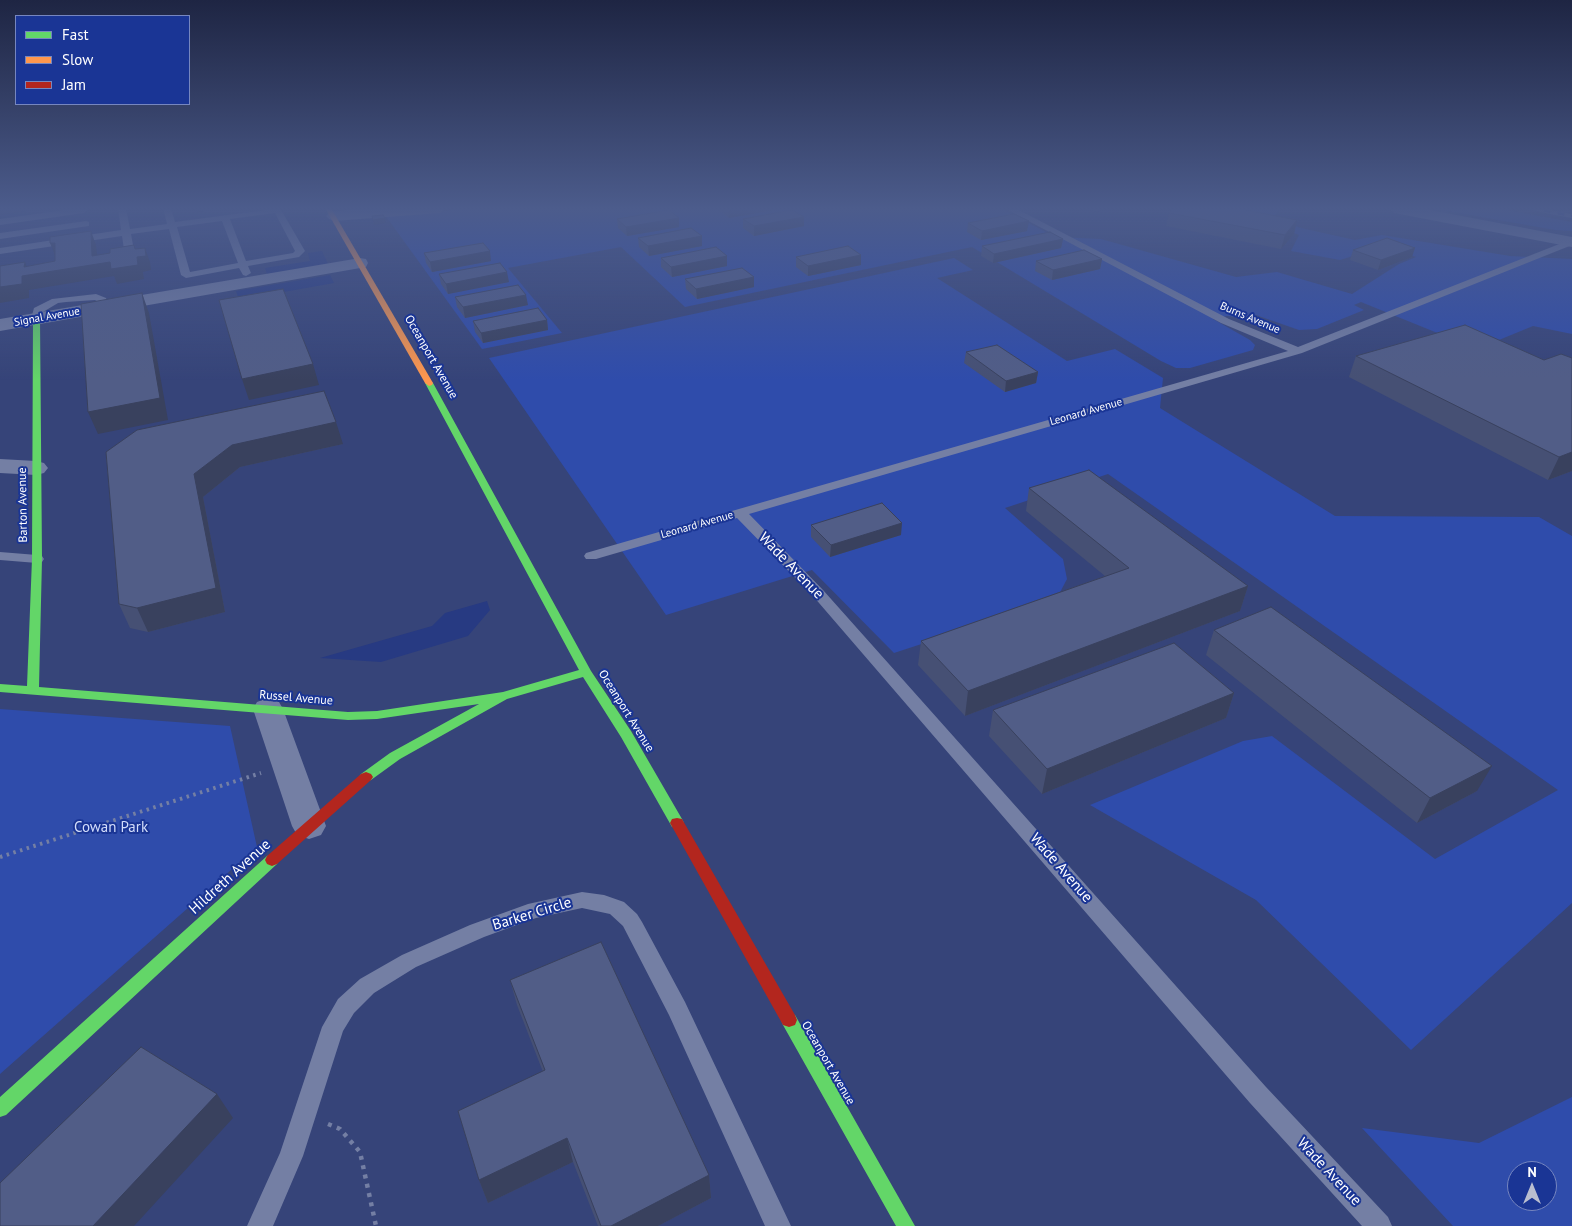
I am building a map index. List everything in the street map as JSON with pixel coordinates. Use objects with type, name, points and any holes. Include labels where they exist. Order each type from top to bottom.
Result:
[{"type":"street","name":"Signal Avenue","points":[[0,326],[104,307],[246,274],[329,265]]},
{"type":"street","name":"Oceanport Avenue","points":[[362,265],[428,380],[586,672],[626,734],[906,1226]]},
{"type":"street","name":"Barton Avenue","points":[[33,691],[37,559],[36,319]]},
{"type":"street","points":[[0,466],[36,468]]},
{"type":"street","name":"Russel Avenue","points":[[0,688],[348,716],[378,715],[503,696],[586,672]]},
{"type":"street","name":"Hildreth Avenue","points":[[0,1109],[309,826],[372,772],[395,756],[503,696]]},
{"type":"street","points":[[268,710],[309,826]]},
{"type":"lane","points":[[183,265],[186,275],[246,274],[268,265]]},
{"type":"lane","points":[[243,265],[246,274]]},
{"type":"lane","name":"Burns Avenue","points":[[1116,265],[1224,322],[1298,351]]},
{"type":"lane","name":"Leonard Avenue","points":[[591,556],[1298,351],[1514,265]]},
{"type":"lane","name":"Wade Avenue","points":[[740,513],[818,593],[1258,1095],[1379,1226]]},
{"type":"lane","points":[[0,556],[37,559]]},
{"type":"lane","name":"Barker Circle","points":[[260,1226],[291,1156],[333,1027],[346,1006],[367,986],[409,961],[477,931],[535,910],[582,900],[604,903],[617,908],[630,920],[635,928],[677,1009],[778,1226]]},
{"type":"path","points":[[0,857],[287,765]]},
{"type":"path","points":[[304,1115],[340,1129],[360,1152],[376,1226]]},
{"type":"green space","points":[[421,265],[523,265],[508,268],[562,333],[482,349]]},
{"type":"green space","points":[[640,265],[885,265],[685,307]]},
{"type":"green space","points":[[920,265],[965,265],[973,270],[937,278],[1067,361],[1115,349],[1163,378],[1160,408],[1335,516],[1539,517],[1572,536],[1572,903],[1411,1050],[1256,900],[1090,805],[1243,741],[1272,736],[1435,859],[1558,790],[1108,474],[1005,508],[1063,559],[1067,579],[1056,600],[894,653],[812,570],[666,615],[489,358]]},
{"type":"green space","points":[[1002,265],[1194,265],[1236,277],[1277,272],[1352,294],[1397,265],[1572,265],[1572,334],[1533,326],[1477,349],[1361,302],[1354,305],[1364,310],[1317,329],[1299,330],[1253,314],[1247,318],[1227,316],[1213,319],[1250,340],[1255,345],[1253,350],[1190,368],[1176,368],[1161,361]]},
{"type":"green space","name":"Cowan Park","points":[[0,709],[230,726],[257,847],[0,1074]]},
{"type":"green space","points":[[1572,1097],[1572,1226],[1453,1226],[1362,1128],[1479,1143]]},
{"type":"shaded area","points":[[283,265],[321,265],[267,274],[265,268]]},
{"type":"shaded area","points":[[330,275],[334,283],[239,300],[236,291]]},
{"type":"shaded area","points":[[487,601],[490,610],[468,636],[381,662],[320,658],[432,626],[445,613]]},
{"type":"building","points":[[24,265],[24,267],[33,265],[90,265],[22,276],[22,284],[0,287],[0,266]]},
{"type":"building","points":[[110,265],[137,265],[111,269]]},
{"type":"building","points":[[488,265],[502,265],[507,272],[446,284],[439,274]]},
{"type":"building","points":[[1044,265],[1074,265],[1053,270]]},
{"type":"building","points":[[742,268],[754,277],[696,289],[685,279]]},
{"type":"building","points":[[518,285],[526,295],[463,307],[455,297]]},
{"type":"building","points":[[283,289],[313,364],[242,379],[219,300]]},
{"type":"building","points":[[142,293],[160,398],[88,412],[81,304]]},
{"type":"building","points":[[538,308],[547,320],[481,333],[473,321]]},
{"type":"building","points":[[1465,325],[1544,360],[1561,354],[1572,358],[1572,452],[1559,457],[1356,356]]},
{"type":"building","points":[[997,345],[1038,372],[1006,381],[966,352]]},
{"type":"building","points":[[324,391],[336,422],[232,445],[194,474],[216,588],[137,608],[119,604],[106,452],[137,430]]},
{"type":"building","points":[[1089,470],[1248,586],[968,691],[921,641],[1129,568],[1029,488]]},
{"type":"building","points":[[882,503],[902,523],[831,545],[811,525]]},
{"type":"building","points":[[1271,607],[1492,766],[1430,798],[1214,630]]},
{"type":"building","points":[[1174,643],[1234,693],[1047,769],[993,710]]},
{"type":"building","points":[[601,942],[709,1175],[611,1226],[601,1226],[567,1138],[479,1180],[458,1111],[545,1070],[510,980]]},
{"type":"building","points":[[141,1047],[217,1094],[93,1226],[0,1226],[0,1183]]},
{"type":"traffic: fast","points":[[33,691],[37,559],[36,319]]},
{"type":"traffic: fast","points":[[429,383],[586,672],[626,734],[677,823]]},
{"type":"traffic: fast","points":[[0,688],[348,716],[377,715],[503,696],[586,672]]},
{"type":"traffic: fast","points":[[366,777],[395,756],[503,696]]},
{"type":"traffic: fast","points":[[0,1109],[272,860]]},
{"type":"traffic: fast","points":[[789,1020],[906,1226]]},
{"type":"traffic: slow","points":[[361,265],[429,383]]},
{"type":"traffic: jam","points":[[272,860],[366,777]]},
{"type":"traffic: jam","points":[[677,823],[789,1020]]}]
